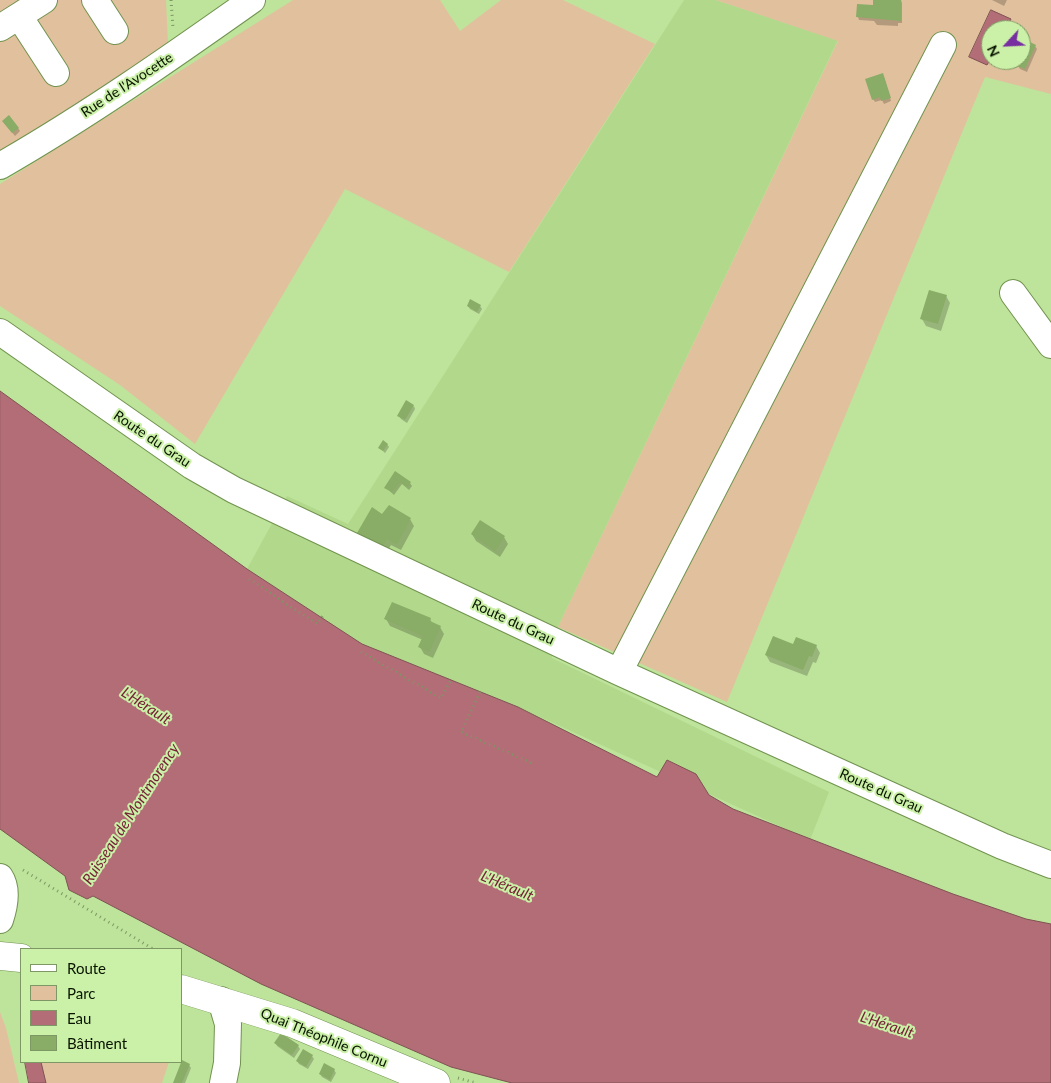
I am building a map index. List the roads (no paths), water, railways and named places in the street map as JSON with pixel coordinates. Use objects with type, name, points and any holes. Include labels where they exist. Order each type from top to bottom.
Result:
[{"type":"main road","name":"Quai Théophile Cornu","points":[[182,989],[292,1023],[436,1083]]},
{"type":"street","points":[[44,0],[9,22],[56,73]]},
{"type":"street","points":[[95,0],[115,30]]},
{"type":"street","name":"Rue de l'Avocette","points":[[0,166],[176,54],[252,0]]},
{"type":"street","points":[[619,672],[943,44]]},
{"type":"street","points":[[1013,293],[1051,345]]},
{"type":"street","name":"Route du Grau","points":[[0,332],[169,451],[234,490],[619,672],[1002,846],[1051,865]]},
{"type":"street","points":[[0,920],[4,908],[3,881],[9,872]]},
{"type":"street","points":[[221,1000],[228,1024],[227,1063],[223,1083]]},
{"type":"water","points":[[991,10],[1011,19],[1010,20],[986,20]]},
{"type":"water","points":[[981,31],[981,62],[969,57]]},
{"type":"water","points":[[0,391],[247,569],[362,644],[518,707],[657,777],[667,760],[696,774],[709,795],[733,809],[953,894],[1026,919],[1051,924],[1051,1083],[512,1083],[451,1067],[261,984],[93,896],[87,899],[69,890],[65,876],[0,829]]},
{"type":"water","points":[[25,1063],[41,1063],[46,1083],[29,1083]]},
{"type":"water label","name":"L'Hérault","points":[[146,706]]},
{"type":"water label","name":"Ruisseau de Montmorency","points":[[131,814]]},
{"type":"water label","name":"L'Hérault","points":[[507,886]]},
{"type":"water label","name":"L'Hérault","points":[[887,1025]]}]
